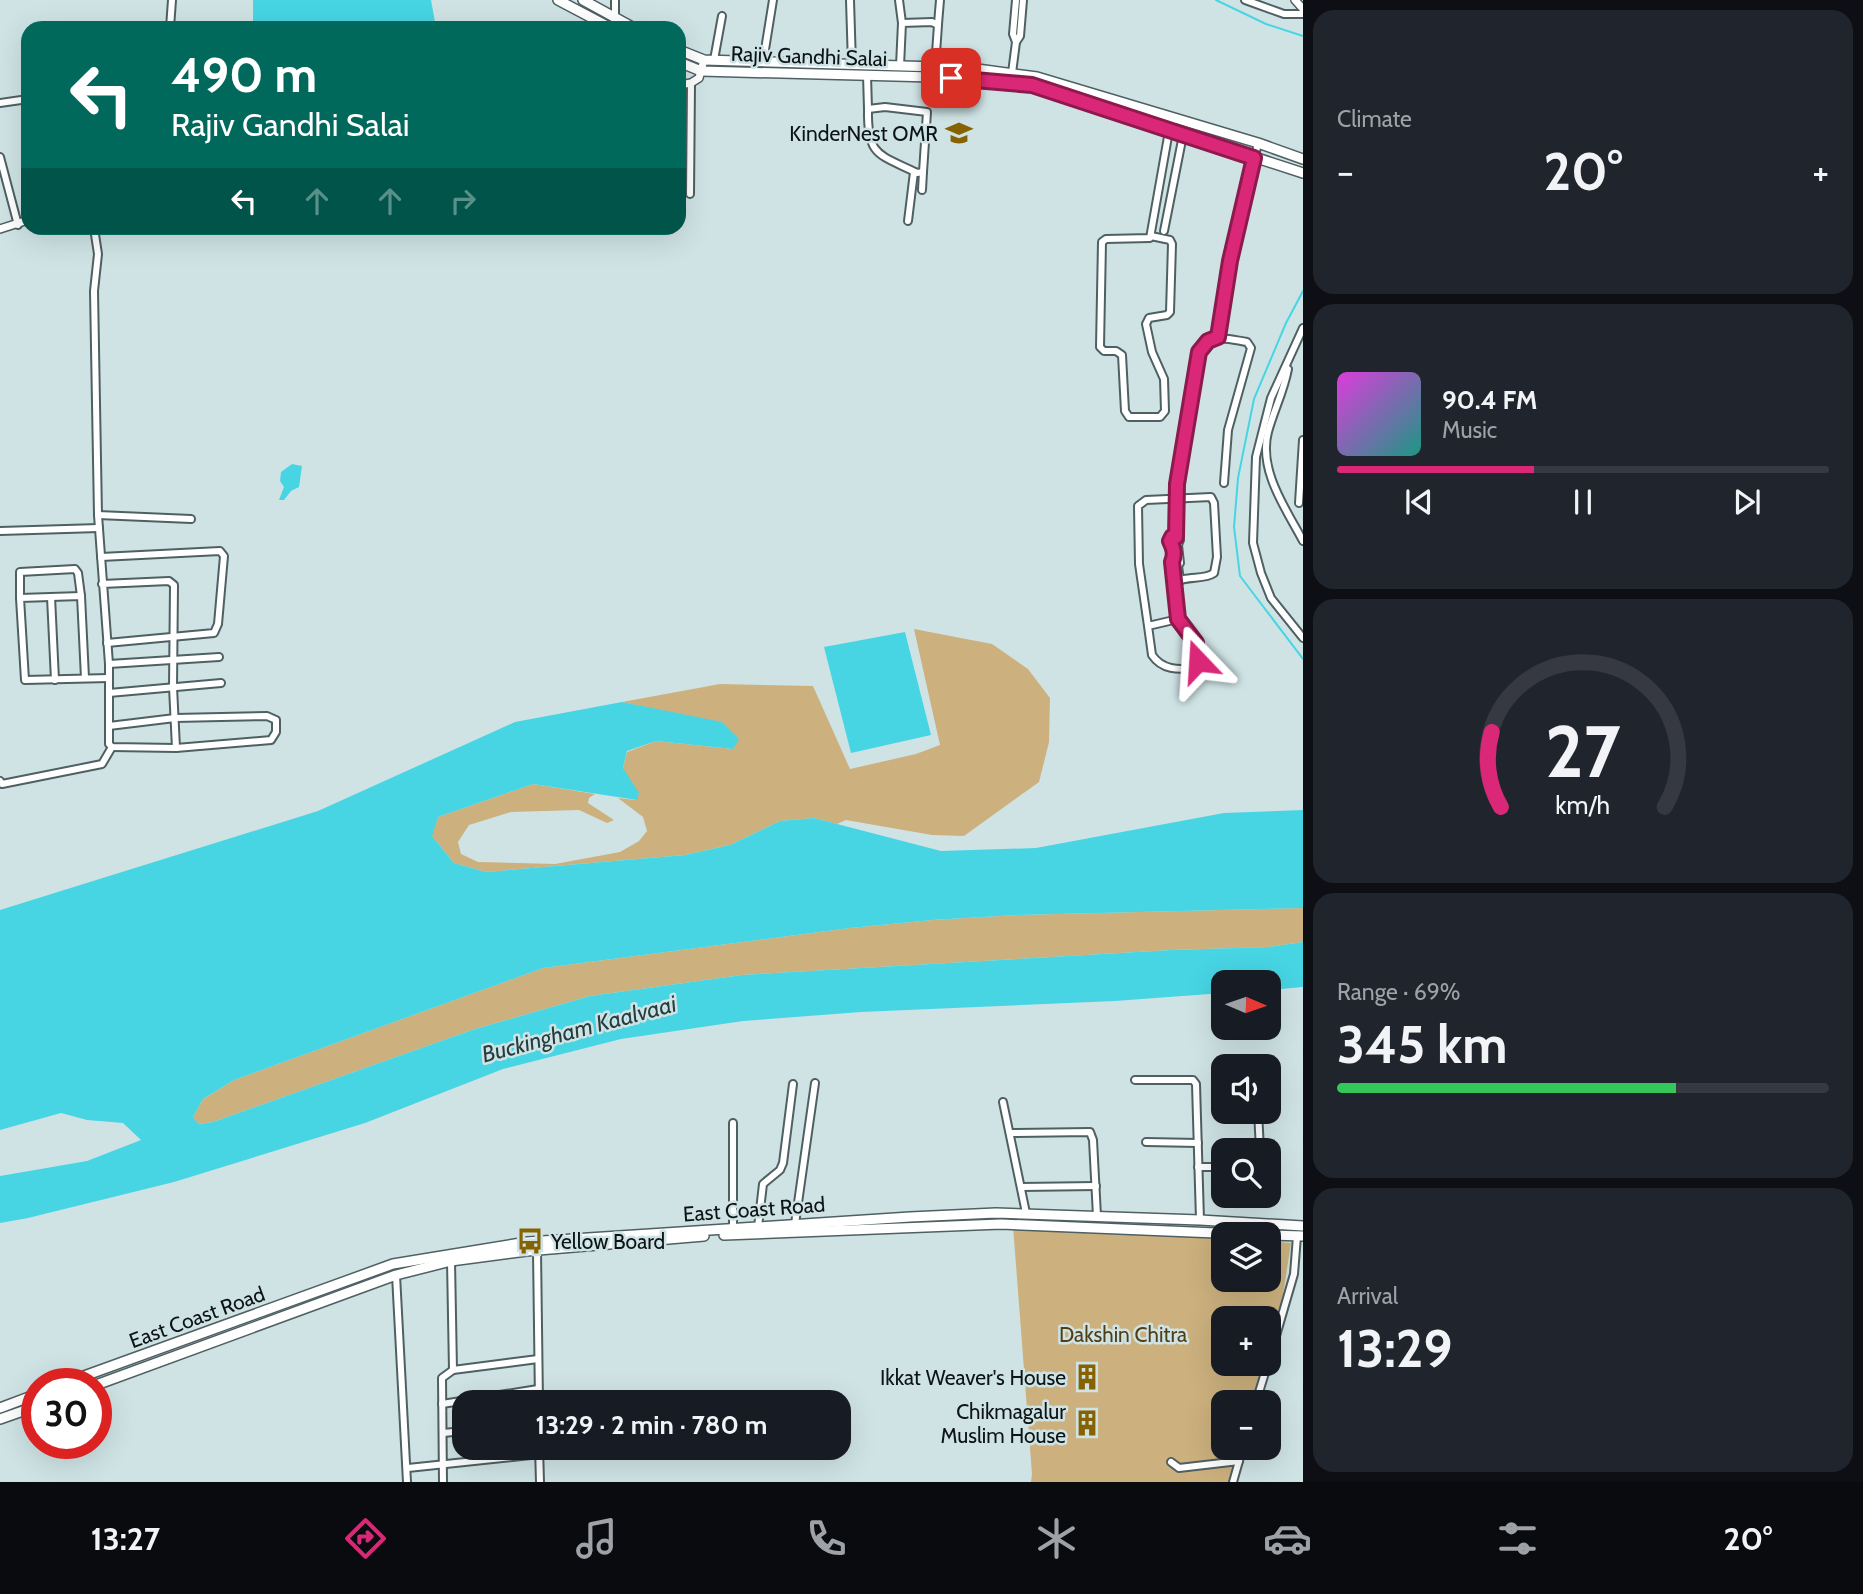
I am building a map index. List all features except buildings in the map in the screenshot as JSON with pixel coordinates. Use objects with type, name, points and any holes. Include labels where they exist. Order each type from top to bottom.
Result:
[{"type":"main road","points":[[560,0],[598,21]]},
{"type":"main road","points":[[583,0],[621,21]]},
{"type":"main road","name":"Rajiv Gandhi Salai","points":[[686,52],[709,60],[970,68],[1037,77],[1303,159]]},
{"type":"main road","name":"Rajiv Gandhi Salai","points":[[686,65],[701,71],[970,78],[1032,85],[1303,173]]},
{"type":"main road","points":[[1009,1213],[1009,1224]]},
{"type":"main road","name":"East Coast Road","points":[[112,1369],[393,1264],[527,1242],[1009,1213],[1303,1226]]},
{"type":"main road","name":"East Coast Road","points":[[112,1379],[396,1275],[451,1261],[490,1255],[718,1235],[1009,1224],[1211,1233]]},
{"type":"main road","points":[[1281,1235],[1300,1236]]},
{"type":"main road","points":[[0,1408],[21,1400]]},
{"type":"main road","points":[[0,1419],[21,1412]]},
{"type":"street","points":[[170,21],[172,0]]},
{"type":"street","points":[[615,0],[615,18]]},
{"type":"street","points":[[763,62],[774,0]]},
{"type":"street","points":[[850,0],[852,64]]},
{"type":"street","points":[[899,0],[902,23],[900,66]]},
{"type":"street","points":[[935,67],[940,0]]},
{"type":"street","points":[[1016,0],[1013,34],[1016,42]]},
{"type":"street","points":[[1012,73],[1016,42],[1020,36],[1023,0]]},
{"type":"street","points":[[1245,0],[1284,14],[1303,12],[1295,0]]},
{"type":"street","points":[[686,84],[699,78],[709,60],[722,16]]},
{"type":"street","points":[[902,23],[938,24]]},
{"type":"street","points":[[867,75],[869,135],[873,148],[879,155],[914,172],[923,172]]},
{"type":"street","points":[[690,194],[691,83]]},
{"type":"street","points":[[0,103],[21,100]]},
{"type":"street","points":[[868,109],[885,107],[927,112],[922,190]]},
{"type":"street","points":[[1151,236],[1172,242],[1170,312],[1149,318],[1146,324],[1156,363],[1164,379],[1165,411],[1160,417],[1129,417],[1125,411],[1122,355],[1116,351],[1104,351],[1100,347],[1102,242],[1106,239],[1148,239],[1151,236],[1169,131],[1174,118]]},
{"type":"street","points":[[1164,231],[1183,135]]},
{"type":"street","points":[[1218,337],[1230,261],[1258,143]]},
{"type":"street","points":[[0,157],[18,225]]},
{"type":"street","points":[[908,221],[914,172]]},
{"type":"street","points":[[0,229],[21,224]]},
{"type":"street","points":[[95,235],[98,254],[94,291],[98,515],[107,643],[109,744],[112,747]]},
{"type":"street","points":[[1303,328],[1271,398],[1256,457],[1253,543],[1271,598],[1303,638]]},
{"type":"street","points":[[1177,581],[1213,575],[1217,556],[1213,498],[1205,496],[1175,499],[1146,500],[1138,506],[1139,564],[1150,649],[1154,659],[1169,668],[1195,668],[1198,661],[1196,643],[1178,619],[1175,545],[1180,540],[1174,537],[1175,499],[1199,352],[1208,341],[1218,337],[1247,342],[1251,348],[1228,430],[1224,483]]},
{"type":"street","points":[[1289,360],[1284,390],[1268,431],[1268,465],[1278,495],[1303,541]]},
{"type":"street","points":[[1299,503],[1303,440]]},
{"type":"street","points":[[98,515],[191,519]]},
{"type":"street","points":[[0,531],[99,528]]},
{"type":"street","points":[[101,557],[223,552],[216,631],[174,638],[107,643]]},
{"type":"street","points":[[85,678],[78,573],[75,569],[20,572],[24,680],[108,678]]},
{"type":"street","points":[[102,584],[172,582],[175,604],[173,687],[176,748]]},
{"type":"street","points":[[20,598],[80,596]]},
{"type":"street","points":[[51,597],[55,680]]},
{"type":"street","points":[[1148,626],[1178,619]]},
{"type":"street","points":[[108,664],[219,657]]},
{"type":"street","points":[[109,693],[221,684]]},
{"type":"street","points":[[109,726],[175,719],[271,716],[276,720],[276,732],[271,740],[176,748],[112,747]]},
{"type":"street","points":[[0,781],[2,784],[102,764],[112,747]]},
{"type":"street","points":[[1135,1080],[1193,1080],[1197,1092],[1200,1220]]},
{"type":"street","points":[[795,1224],[815,1083]]},
{"type":"street","points":[[758,1227],[763,1184],[780,1170],[783,1163],[793,1084]]},
{"type":"street","points":[[1003,1102],[1026,1213]]},
{"type":"street","points":[[733,1123],[733,1228]]},
{"type":"street","points":[[1011,1133],[1090,1132],[1093,1140],[1097,1216]]},
{"type":"street","points":[[1146,1142],[1198,1143]]},
{"type":"street","points":[[1198,1167],[1211,1167]]},
{"type":"street","points":[[1021,1187],[1096,1185]]},
{"type":"street","points":[[1281,1318],[1294,1274],[1300,1236]]},
{"type":"street","points":[[442,1404],[538,1389],[537,1251]]},
{"type":"street","points":[[451,1261],[453,1370]]},
{"type":"street","points":[[396,1275],[408,1482]]},
{"type":"street","points":[[443,1482],[441,1381],[453,1370],[538,1359]]},
{"type":"street","points":[[443,1433],[452,1432]]},
{"type":"street","points":[[408,1468],[477,1460]]},
{"type":"street","points":[[539,1460],[540,1482]]},
{"type":"street","points":[[1171,1462],[1179,1468],[1239,1461],[1233,1482]]},
{"type":"green space","points":[[914,629],[992,644],[1028,669],[1050,698],[1049,742],[1039,782],[964,836],[932,835],[846,820],[837,824],[814,818],[780,821],[730,845],[685,855],[486,872],[454,863],[431,835],[438,817],[533,784],[595,794],[589,798],[588,803],[614,820],[607,823],[579,810],[511,812],[469,825],[458,842],[461,854],[478,862],[555,864],[620,852],[639,841],[647,831],[643,817],[618,798],[636,800],[623,768],[627,752],[656,741],[733,749],[663,711],[622,702],[720,684],[813,686],[850,769],[916,754],[940,745]]},
{"type":"green space","points":[[1303,908],[1303,942],[1269,947],[1172,950],[742,975],[590,996],[472,1030],[213,1122],[199,1124],[193,1117],[203,1099],[234,1080],[543,968],[850,928],[932,920],[1017,915]]},
{"type":"green space","name":"Dakshin Chitra","points":[[1013,1226],[1211,1236],[1211,1292],[1281,1292],[1281,1242],[1291,1243],[1280,1306],[1211,1306],[1211,1376],[1260,1376],[1256,1390],[1211,1390],[1211,1460],[1236,1460],[1230,1482],[1031,1482]]},
{"type":"water","points":[[253,0],[431,0],[435,21],[253,21]]},
{"type":"water","points":[[292,464],[302,466],[299,487],[291,491],[284,500],[279,500],[284,487],[280,481],[281,472]]},
{"type":"water","points":[[905,632],[931,735],[851,753],[824,647]]},
{"type":"water","name":"Buckingham Kaalvaai","points":[[622,702],[722,722],[739,739],[733,749],[656,741],[627,751],[623,768],[639,793],[637,800],[533,784],[438,817],[432,836],[454,863],[486,872],[685,855],[730,845],[780,821],[814,818],[941,851],[1036,848],[1224,813],[1303,810],[1303,908],[1017,915],[932,920],[850,928],[543,968],[234,1080],[203,1099],[193,1117],[199,1124],[213,1122],[472,1030],[590,996],[742,975],[1172,950],[1269,947],[1303,942],[1303,987],[1281,989],[1281,970],[1211,970],[1211,994],[1115,1001],[861,1012],[743,1021],[621,1039],[503,1069],[365,1123],[174,1182],[0,1223],[0,1176],[87,1161],[141,1140],[123,1123],[87,1120],[61,1113],[0,1130],[0,910],[318,811],[515,722]]},
{"type":"waterway","points":[[1216,0],[1266,24],[1303,36]]},
{"type":"waterway","points":[[1303,291],[1286,323],[1254,399],[1238,478],[1234,527],[1240,576],[1303,659]]},
{"type":"place","name":"KinderNest OMR","points":[[959,133]]},
{"type":"place","name":"Yellow Board","points":[[530,1241]]},
{"type":"place","name":"Ikkat Weaver's House","points":[[1087,1377]]},
{"type":"place","name":"Chikmagalur Muslim House","points":[[1087,1423]]},
{"type":"route","points":[[951,78],[1032,85],[1254,158],[1230,261],[1218,337],[1208,341],[1199,352],[1177,484],[1176,537],[1172,537],[1170,541],[1173,545],[1172,562],[1178,619],[1196,643],[1198,661]]}]
